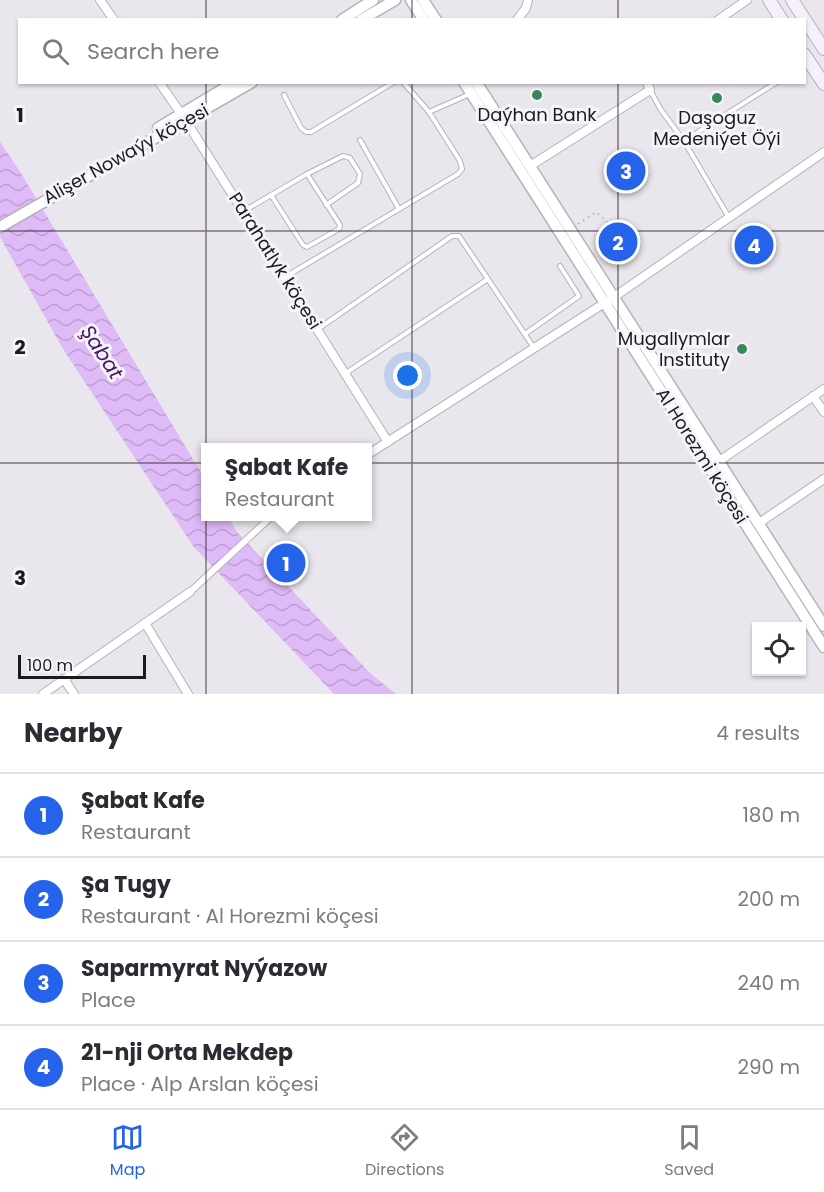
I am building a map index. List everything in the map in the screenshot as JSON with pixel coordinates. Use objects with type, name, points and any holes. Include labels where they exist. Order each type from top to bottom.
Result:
[{"type":"main road","points":[[769,0],[781,18]]},
{"type":"main road","points":[[792,0],[804,18]]},
{"type":"main road","points":[[806,21],[824,49]]},
{"type":"main road","points":[[806,61],[824,84]]},
{"type":"street","points":[[100,0],[113,18]]},
{"type":"street","points":[[345,18],[373,0]]},
{"type":"street","points":[[364,18],[395,0]]},
{"type":"street","points":[[411,0],[423,18]]},
{"type":"street","points":[[423,0],[435,18]]},
{"type":"street","points":[[518,18],[526,8],[528,0]]},
{"type":"street","points":[[721,18],[747,0]]},
{"type":"street","name":"Parahatlyk köçesi","points":[[160,84],[388,442]]},
{"type":"street","name":"Alişer Nowaýy köçesi","points":[[184,118],[232,84]]},
{"type":"street","name":"Alişer Nowaýy köçesi","points":[[0,226],[51,192],[248,84]]},
{"type":"street","name":"Al Horezmi köçesi","points":[[465,84],[609,300],[720,460],[824,626]]},
{"type":"street","name":"Al Horezmi köçesi","points":[[477,84],[530,166],[709,467],[824,647]]},
{"type":"street","points":[[530,166],[649,86]]},
{"type":"street","points":[[372,452],[609,300],[824,152]]},
{"type":"street","points":[[0,220],[51,192]]},
{"type":"street","points":[[709,467],[824,389]]},
{"type":"street","points":[[813,396],[824,412]]},
{"type":"street","points":[[759,523],[824,479]]},
{"type":"street","points":[[42,694],[190,592],[267,521]]},
{"type":"street","points":[[145,623],[188,694]]},
{"type":"street","points":[[64,679],[74,694]]},
{"type":"lane","points":[[284,95],[301,128],[306,132],[311,132],[391,84]]},
{"type":"lane","points":[[284,277],[458,174],[462,169],[460,161],[429,112],[405,84]]},
{"type":"lane","points":[[684,141],[774,84]]},
{"type":"lane","points":[[649,86],[661,110],[684,141],[729,217]]},
{"type":"lane","points":[[429,112],[471,94]]},
{"type":"lane","points":[[360,140],[399,209]]},
{"type":"lane","points":[[243,212],[307,174],[343,156],[350,158],[360,174],[358,183],[327,205]]},
{"type":"lane","points":[[271,195],[303,245],[307,247],[339,229],[340,225],[307,174]]},
{"type":"lane","points":[[318,329],[452,236],[459,236],[534,348]]},
{"type":"lane","points":[[525,334],[579,296],[560,266]]},
{"type":"lane","points":[[346,374],[488,279]]},
{"type":"path","points":[[574,217],[578,224],[596,212],[614,228]]},
{"type":"water","name":"Şabat","points":[[0,142],[201,472],[201,521],[230,521],[237,532],[370,673],[396,694],[334,694],[193,546],[63,349],[0,237]]},
{"type":"place","name":"Daýhan Bank","points":[[537,95]]},
{"type":"place","name":"Daşoguz Medeniýet Öýi","points":[[717,98]]},
{"type":"place","name":"Saparmyrat Nyýazow","points":[[626,171]]},
{"type":"place","name":"Şa Tugy","points":[[618,242]]},
{"type":"place","name":"21-nji Orta Mekdep","points":[[754,245]]},
{"type":"place","name":"Mugallymlar Instituty","points":[[742,349]]},
{"type":"place","name":"Şabat Kafe","points":[[286,563]]}]
